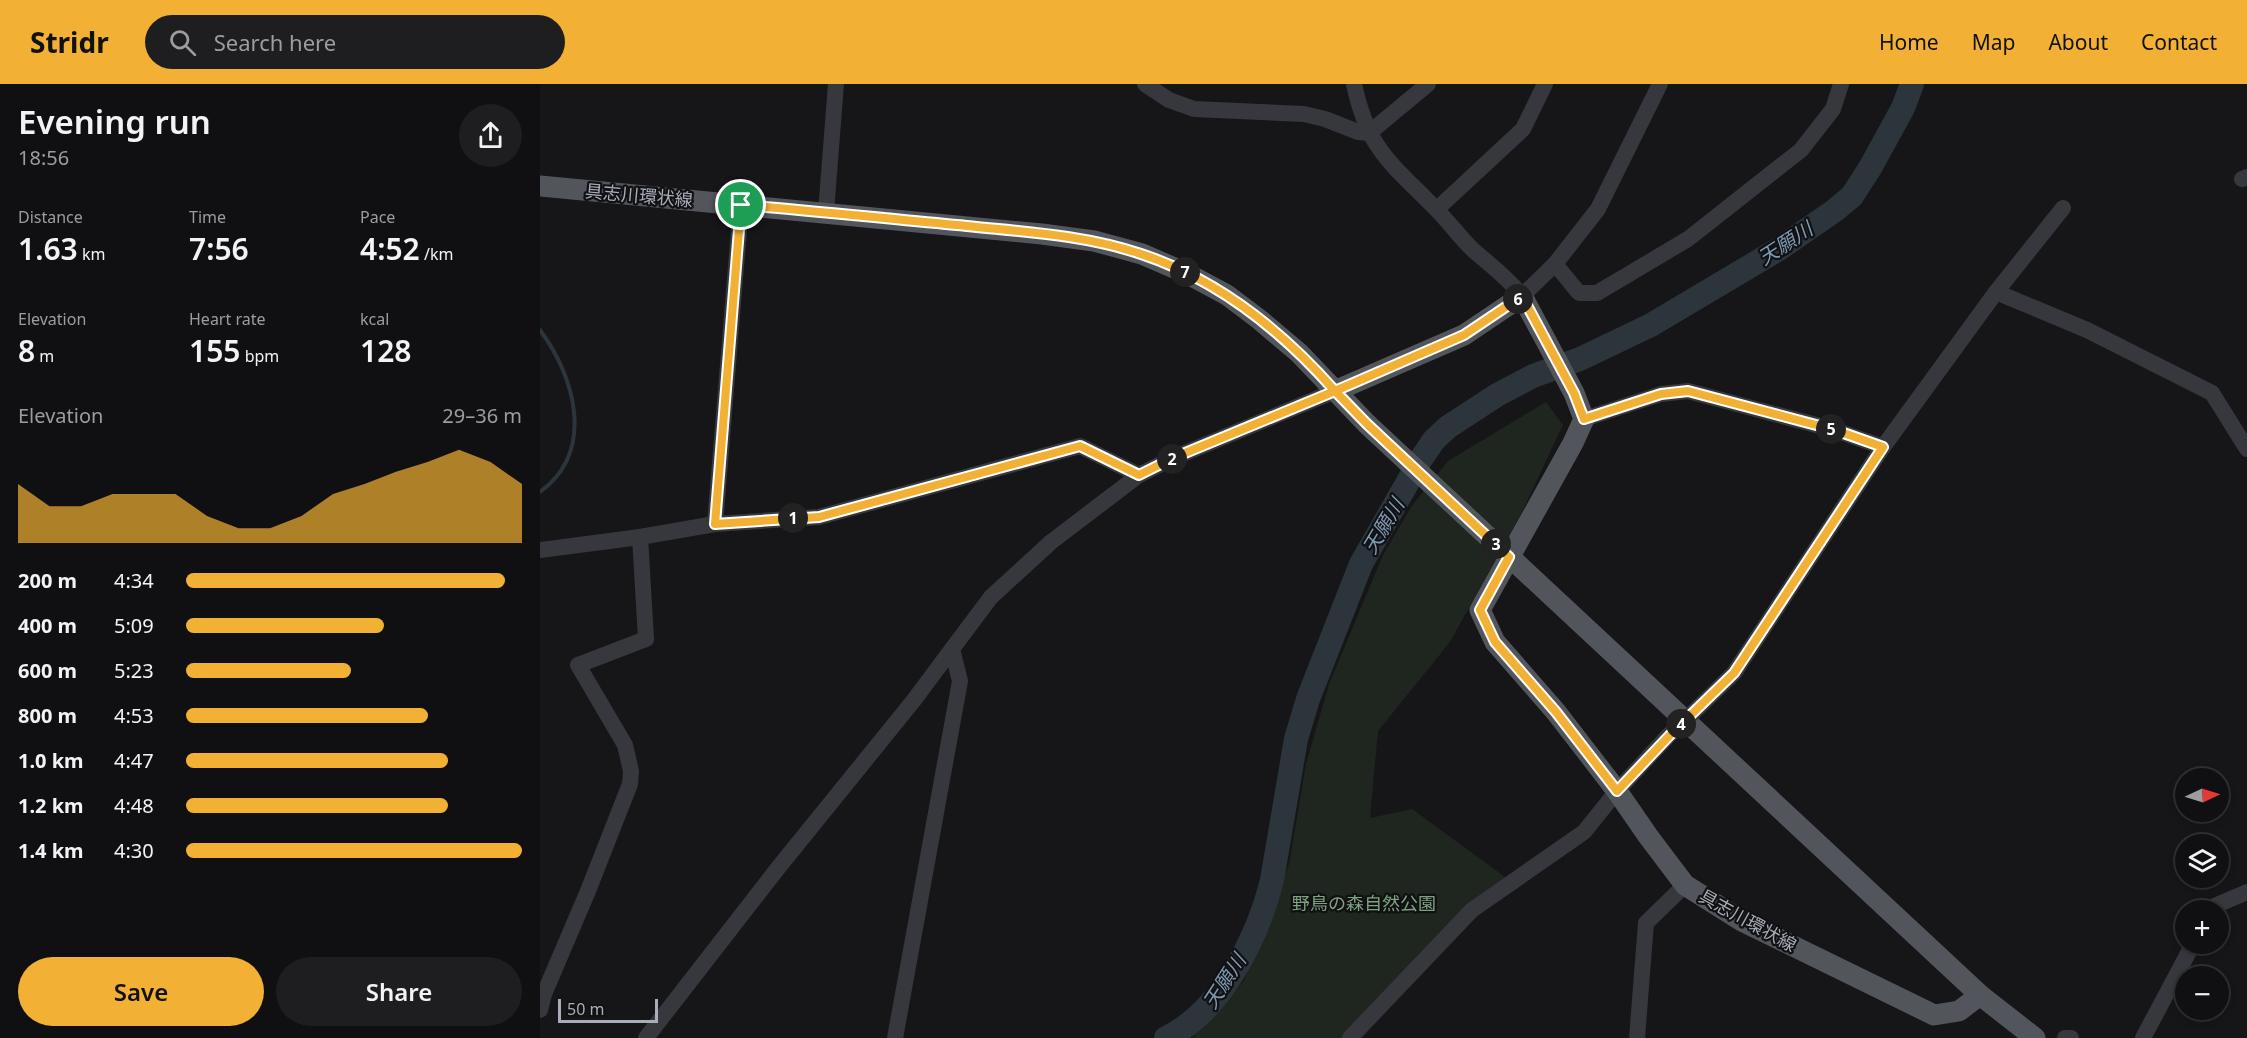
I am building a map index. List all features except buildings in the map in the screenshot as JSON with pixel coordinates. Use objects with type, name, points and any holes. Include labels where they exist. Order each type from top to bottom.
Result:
[{"type":"main road","name":"具志川環状線","points":[[540,186],[826,212],[1094,241],[1142,254],[1186,273],[1227,295],[1299,353],[1367,424],[1509,557],[1980,995],[2035,1038]]},
{"type":"main road","points":[[1335,391],[1464,335],[1522,296],[1574,393],[1584,419]]},
{"type":"main road","name":"具志川環状線","points":[[1584,419],[1574,442],[1480,610],[1495,642],[1556,712],[1686,885],[1742,921],[1934,1015],[1959,1011],[1980,995]]},
{"type":"street","points":[[826,212],[836,84]]},
{"type":"street","points":[[1145,84],[1168,100],[1194,109],[1304,114],[1325,119],[1358,132],[1369,133],[1428,84]]},
{"type":"street","points":[[1354,84],[1369,133],[1386,159],[1437,209],[1466,243],[1512,284],[1522,296],[1555,264],[1598,209],[1660,84]]},
{"type":"street","points":[[1437,209],[1523,129],[1545,84]]},
{"type":"street","points":[[1555,264],[1578,293],[1597,293],[1688,239],[1802,150],[1833,109],[1841,84]]},
{"type":"street","points":[[715,524],[741,205]]},
{"type":"street","points":[[1350,1038],[1472,910],[1584,832],[1617,791],[1734,673],[1883,447],[1996,292],[2063,208]]},
{"type":"street","points":[[1996,292],[2087,330],[2212,393],[2247,449]]},
{"type":"street","points":[[646,1038],[778,868],[914,700],[991,597],[1051,542],[1139,475],[1173,458],[1335,391]]},
{"type":"street","points":[[1584,419],[1661,394],[1688,391],[1835,430],[1883,447]]},
{"type":"street","points":[[540,550],[640,537],[715,524],[819,517],[1080,446],[1139,475]]},
{"type":"street","points":[[540,1010],[544,994],[630,784],[631,771],[625,745],[578,665],[646,639],[640,537]]},
{"type":"street","points":[[895,1038],[960,681],[952,649]]},
{"type":"street","points":[[1637,1038],[1647,923],[1686,885]]},
{"type":"street","points":[[2228,900],[2247,892]]},
{"type":"street","points":[[2143,1038],[2188,954]]},
{"type":"street","points":[[2065,1038],[2071,1038]]},
{"type":"green space","name":"野鳥の森自然公園","points":[[1546,402],[1563,425],[1521,514],[1450,642],[1378,731],[1370,818],[1412,809],[1512,882],[1350,1038],[1192,1038],[1244,981],[1289,864],[1306,764],[1329,684],[1383,555],[1411,507],[1448,461]]},
{"type":"waterway","name":"天願川","points":[[1166,1038],[1186,1026],[1204,1010],[1220,992],[1247,948],[1266,902],[1272,880],[1296,739],[1308,699],[1361,564],[1434,440],[1448,427],[1497,395],[1533,376],[1580,359],[1651,325],[1779,249],[1834,211],[1852,196],[1870,168],[1903,108],[1912,84]]},
{"type":"waterway","points":[[540,330],[563,369],[574,413],[574,435],[569,456],[558,475],[540,492]]},
{"type":"route","points":[[741,205],[715,524],[819,517],[1080,446],[1139,475],[1173,458],[1335,391],[1509,557],[1480,610],[1495,642],[1556,712],[1617,791],[1734,673],[1883,447],[1835,430],[1688,391],[1661,394],[1584,419],[1574,393],[1522,296],[1464,335],[1396,367],[1335,391],[1299,353],[1227,295],[1186,273],[1142,254],[1094,241],[1042,234],[741,205]]}]
